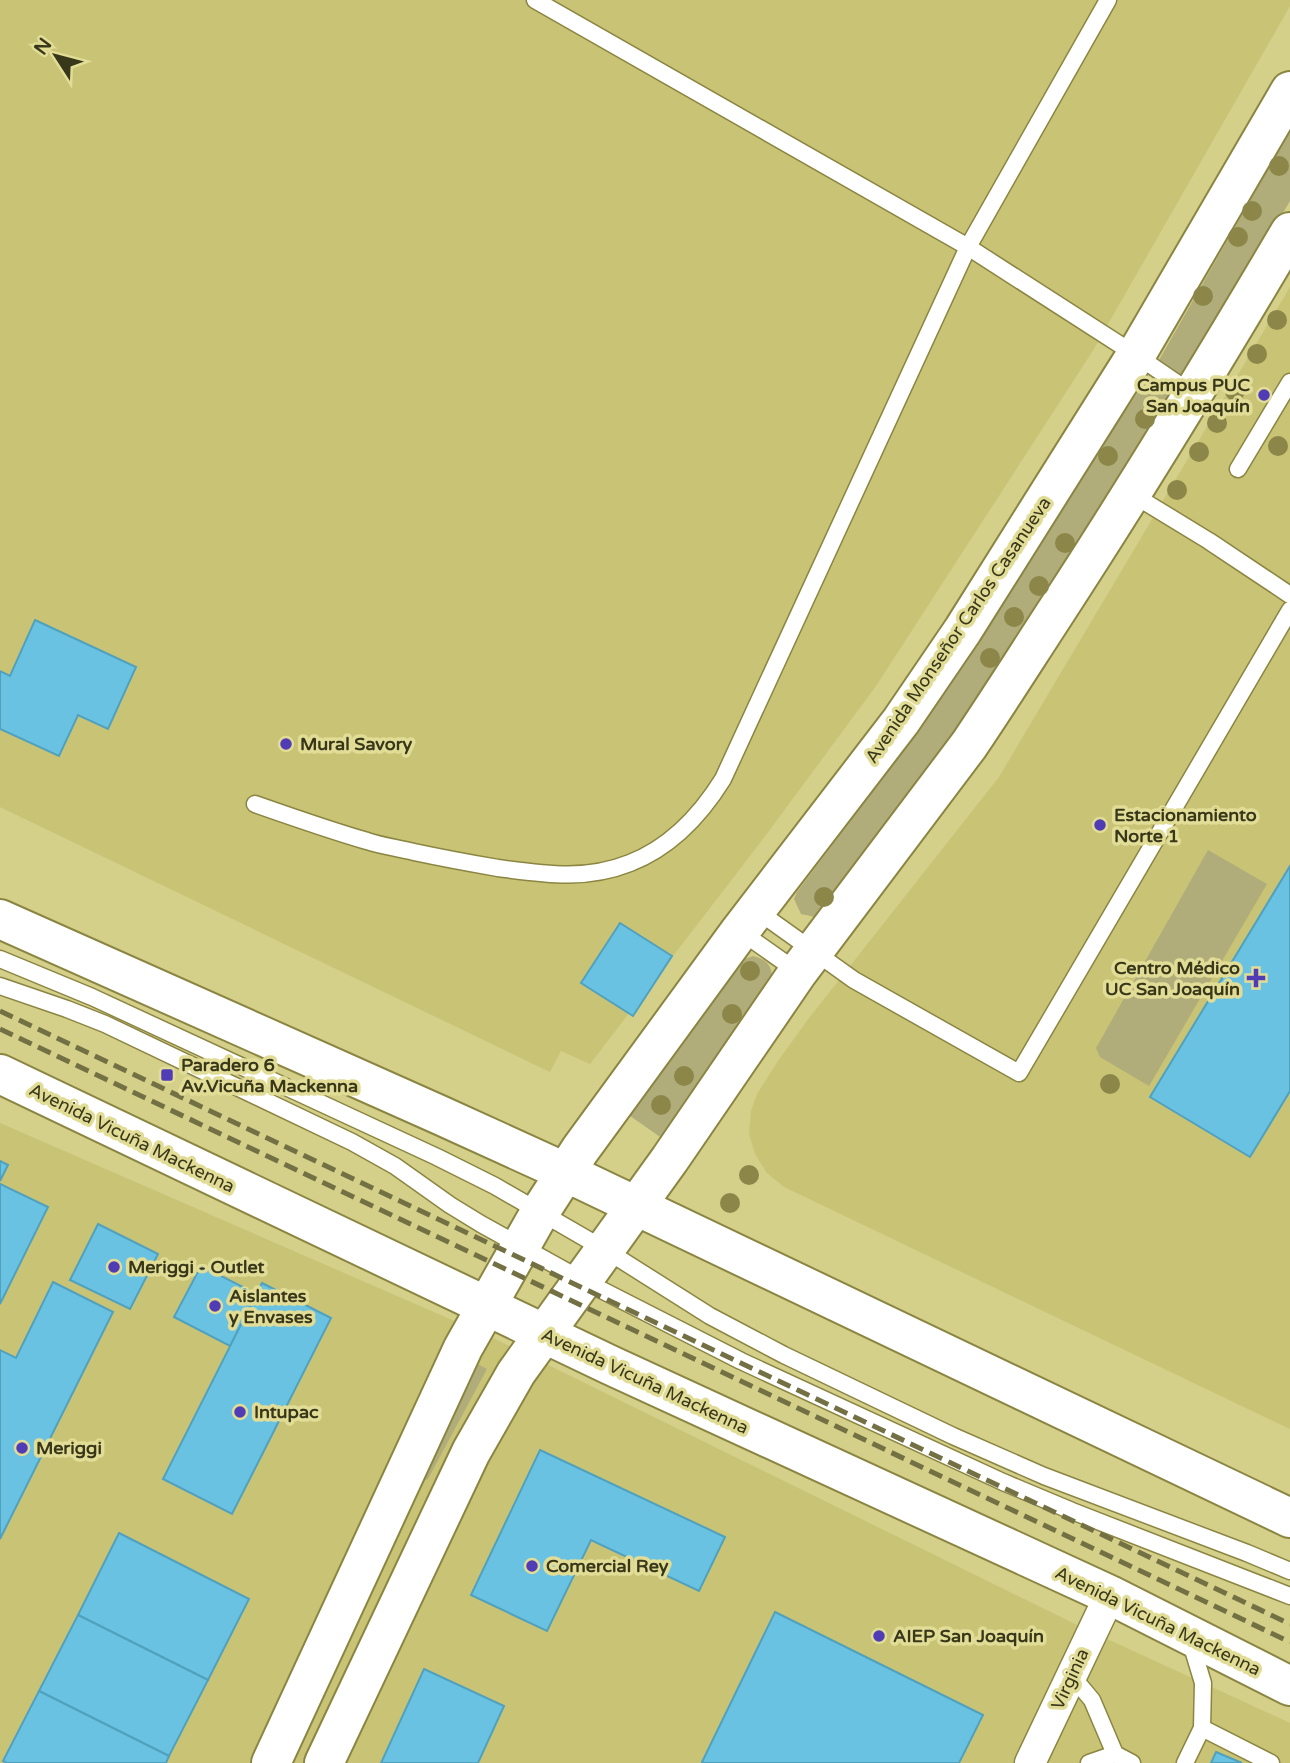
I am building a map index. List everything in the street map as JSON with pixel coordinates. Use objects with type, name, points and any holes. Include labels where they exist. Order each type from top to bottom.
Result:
[{"type":"main road","name":"Avenida Monseñor Carlos Casanueva","points":[[271,1763],[463,1348],[540,1212],[565,1172],[748,921],[901,721],[970,618],[1136,355],[1290,91]]},
{"type":"main road","points":[[324,1763],[471,1452],[516,1373],[806,962],[996,706],[1194,395],[1290,232]]},
{"type":"main road","points":[[0,919],[565,1172],[1290,1518]]},
{"type":"main road","name":"Avenida Vicuña Mackenna","points":[[0,1074],[543,1333],[1110,1595],[1290,1685]]},
{"type":"street","name":"Virginia","points":[[1030,1763],[1110,1595]]},
{"type":"lane","points":[[535,0],[968,247],[1194,395]]},
{"type":"lane","points":[[255,804],[369,842],[467,863],[558,876],[582,875],[629,864],[653,853],[693,821],[723,779],[968,247],[1108,0]]},
{"type":"lane","points":[[1238,469],[1290,382]]},
{"type":"lane","points":[[1132,494],[1290,595]]},
{"type":"lane","points":[[748,921],[806,962],[853,980],[1019,1073],[1290,610]]},
{"type":"lane","points":[[748,921],[806,962]]},
{"type":"lane","points":[[0,959],[92,997],[495,1186],[604,1249],[710,1316],[784,1355],[953,1436],[1044,1476],[1290,1571]]},
{"type":"lane","points":[[0,986],[105,1024],[352,1142],[395,1166],[450,1205],[521,1246],[582,1280],[741,1360],[1003,1482],[1290,1596]]},
{"type":"lane","points":[[1185,1763],[1202,1728],[1203,1683],[1189,1634]]},
{"type":"lane","points":[[1072,1675],[1092,1700],[1115,1754],[1132,1763]]},
{"type":"lane","points":[[1202,1728],[1270,1763]]},
{"type":"lane","points":[[1089,1763],[1115,1754]]},
{"type":"shaded area","points":[[0,0],[1290,0],[1290,6],[1092,352],[876,686],[763,839],[590,1064],[561,1051],[550,1072],[0,807]]},
{"type":"shaded area","points":[[1290,131],[1290,201],[1183,382],[994,677],[910,798],[821,913],[815,917],[801,914],[794,899],[797,892],[896,760],[1155,367]]},
{"type":"shaded area","name":"Estacionamiento Norte 1","points":[[1290,287],[1290,1429],[784,1187],[767,1173],[755,1154],[749,1134],[751,1111],[757,1094],[778,1061],[999,777]]},
{"type":"shaded area","points":[[1208,850],[1267,884],[1149,1086],[1100,1057],[1096,1048]]},
{"type":"shaded area","points":[[753,956],[767,963],[772,976],[663,1139],[626,1113],[742,960]]},
{"type":"shaded area","points":[[0,1123],[491,1337],[1081,1627],[1290,1723],[1290,1763],[0,1763]]},
{"type":"shaded area","points":[[474,1362],[487,1369],[428,1479],[420,1480]]},
{"type":"building","points":[[35,620],[136,667],[108,729],[78,715],[59,756],[0,729],[0,671],[10,676]]},
{"type":"building","name":"Centro Médico UC San Joaquín","points":[[1290,866],[1290,1091],[1250,1157],[1150,1097]]},
{"type":"building","points":[[620,923],[672,956],[633,1016],[581,983]]},
{"type":"building","points":[[0,1161],[8,1165],[0,1181]]},
{"type":"building","points":[[0,1184],[48,1207],[0,1304]]},
{"type":"building","name":"Meriggi - Outlet","points":[[98,1224],[158,1254],[130,1309],[70,1280]]},
{"type":"building","name":"Aislantes y Envases","points":[[201,1266],[257,1294],[230,1346],[174,1317]]},
{"type":"building","name":"Meriggi","points":[[53,1282],[113,1312],[0,1539],[0,1350],[16,1358]]},
{"type":"building","name":"Intupac","points":[[262,1283],[331,1318],[232,1514],[163,1479]]},
{"type":"building","name":"Comercial Rey","points":[[540,1450],[725,1537],[699,1591],[591,1540],[547,1631],[471,1595]]},
{"type":"building","points":[[119,1533],[249,1599],[208,1680],[78,1615]]},
{"type":"building","points":[[775,1612],[983,1715],[959,1763],[702,1762]]},
{"type":"building","points":[[78,1615],[208,1680],[169,1756],[39,1691]]},
{"type":"building","points":[[424,1669],[504,1706],[478,1763],[381,1763]]},
{"type":"building","points":[[39,1691],[169,1756],[166,1763],[3,1761]]},
{"type":"building","points":[[1216,1752],[1242,1763],[1211,1763]]},
{"type":"railway","points":[[0,1011],[1290,1624]]},
{"type":"railway","points":[[0,1029],[1290,1642]]},
{"type":"place","name":"Campus PUC San Joaquín","points":[[1264,395]]},
{"type":"place","name":"Mural Savory","points":[[286,744]]},
{"type":"place","name":"Estacionamiento Norte 1","points":[[1100,825]]},
{"type":"place","name":"Centro Médico UC San Joaquín","points":[[1256,978]]},
{"type":"place","name":"Paradero 6 Av.Vicuña Mackenna","points":[[167,1075]]},
{"type":"place","name":"Meriggi - Outlet","points":[[114,1267]]},
{"type":"place","name":"Aislantes y Envases","points":[[215,1306]]},
{"type":"place","name":"Intupac","points":[[240,1412]]},
{"type":"place","name":"Meriggi","points":[[22,1448]]},
{"type":"place","name":"Comercial Rey","points":[[532,1566]]},
{"type":"place","name":"AIEP San Joaquín","points":[[879,1636]]}]
